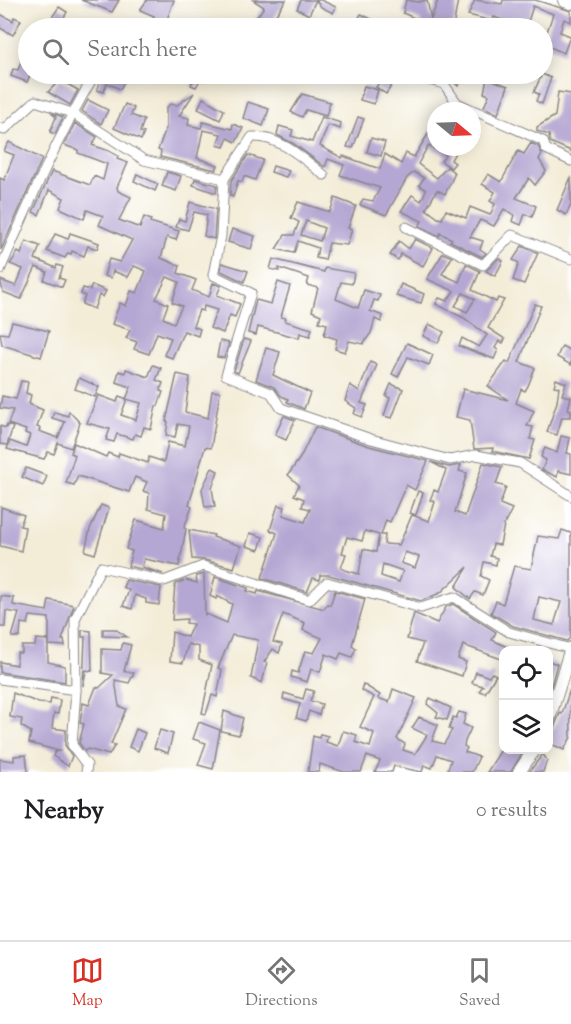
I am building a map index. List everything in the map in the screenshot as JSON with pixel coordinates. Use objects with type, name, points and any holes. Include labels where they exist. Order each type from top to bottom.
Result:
[{"type":"main road","points":[[565,0],[571,3]]},
{"type":"street","points":[[0,270],[72,113],[89,84]]},
{"type":"street","points":[[444,84],[457,104],[543,141],[546,148],[571,161]]},
{"type":"street","points":[[0,128],[4,130],[35,101],[72,113],[144,159],[224,179]]},
{"type":"street","points":[[324,174],[299,155],[264,136],[252,137],[224,179],[221,236],[213,275],[251,293],[226,375],[270,393],[281,408],[371,439],[450,460],[476,455],[520,463],[571,496]]},
{"type":"street","points":[[406,227],[483,265],[512,235],[571,259]]},
{"type":"street","points":[[86,772],[87,765],[72,745],[76,690],[75,619],[101,567],[164,581],[203,567],[309,600],[327,582],[421,608],[454,597],[509,632],[571,649],[553,709]]},
{"type":"street","points":[[0,679],[76,690]]},
{"type":"street","points":[[519,772],[531,754]]},
{"type":"building","points":[[81,0],[119,0],[112,12]]},
{"type":"building","points":[[147,0],[174,0],[168,18],[154,18],[154,16],[140,10]]},
{"type":"building","points":[[253,0],[286,0],[274,18],[256,18],[264,7]]},
{"type":"building","points":[[301,0],[316,0],[309,15],[297,9]]},
{"type":"building","points":[[316,0],[336,7],[333,13],[321,7]]},
{"type":"building","points":[[406,0],[418,2],[427,0],[431,18],[414,18],[403,13]]},
{"type":"building","points":[[438,0],[458,0],[455,18],[431,18]]},
{"type":"building","points":[[475,0],[502,4],[503,0],[535,0],[571,11],[571,22],[564,19],[560,32],[570,36],[564,53],[553,48],[553,14],[533,6],[529,18],[480,18],[468,15]]},
{"type":"building","points":[[59,7],[67,12],[64,18],[51,18]]},
{"type":"building","points":[[0,14],[13,21],[14,17],[18,19],[18,26],[13,35],[0,28]]},
{"type":"building","points":[[13,69],[18,70],[18,79],[11,76]]},
{"type":"building","points":[[56,84],[67,84],[78,90],[70,105],[48,92]]},
{"type":"building","points":[[99,84],[107,84],[104,92],[97,90]]},
{"type":"building","points":[[109,84],[123,84],[120,89]]},
{"type":"building","points":[[378,84],[392,84],[386,94],[376,87]]},
{"type":"building","points":[[486,84],[508,86],[498,114],[484,107],[489,95],[484,93]]},
{"type":"building","points":[[538,84],[549,84],[542,104],[536,101],[539,94],[534,92]]},
{"type":"building","points":[[364,86],[378,90],[374,104],[360,100]]},
{"type":"building","points":[[558,92],[571,94],[571,151],[550,142],[549,135],[537,131],[537,127],[555,116]]},
{"type":"building","points":[[194,93],[179,116],[189,118],[188,125],[201,128],[203,122],[232,129],[233,124],[243,128],[236,142],[228,138],[224,147],[217,145],[221,134],[203,130],[197,158],[218,165],[216,170],[160,157],[161,151],[158,150],[166,128],[166,108],[170,104],[177,105]]},
{"type":"building","points":[[302,94],[330,102],[326,116],[306,110],[302,117],[291,112]]},
{"type":"building","points":[[203,98],[224,110],[220,120],[198,109]]},
{"type":"building","points":[[88,100],[108,110],[101,124],[82,111]]},
{"type":"building","points":[[248,102],[269,109],[263,126],[243,118]]},
{"type":"building","points":[[125,104],[134,108],[131,115],[144,120],[140,132],[144,133],[141,140],[114,128]]},
{"type":"building","points":[[51,113],[63,117],[55,134],[50,132],[56,117]]},
{"type":"building","points":[[322,117],[341,123],[340,129],[328,125],[320,146],[342,158],[343,156],[380,169],[385,154],[401,164],[406,153],[414,157],[427,136],[427,148],[418,164],[437,178],[447,167],[455,173],[445,194],[437,190],[426,209],[442,219],[446,210],[466,218],[470,207],[490,215],[495,204],[490,201],[495,192],[482,184],[488,174],[501,182],[518,151],[524,154],[531,143],[538,146],[542,154],[539,159],[546,171],[535,185],[529,178],[516,198],[536,206],[532,217],[525,214],[521,225],[512,221],[514,215],[504,209],[494,226],[480,220],[470,237],[483,241],[480,249],[486,253],[482,257],[450,241],[452,239],[440,233],[439,236],[419,226],[422,221],[401,211],[412,195],[421,201],[426,190],[419,185],[424,178],[414,172],[407,178],[386,215],[360,205],[363,199],[373,201],[380,188],[340,175],[344,165],[328,159],[325,167],[294,144],[277,135],[279,126],[293,130],[291,136],[312,142]]},
{"type":"building","points":[[358,117],[364,119],[353,148],[347,147]]},
{"type":"building","points":[[75,123],[97,137],[92,145],[109,151],[118,156],[117,159],[128,163],[117,187],[118,191],[131,197],[119,220],[140,228],[144,217],[151,220],[150,222],[179,231],[176,240],[167,237],[161,258],[180,266],[178,273],[196,280],[192,290],[209,297],[213,283],[221,286],[217,295],[240,304],[235,317],[230,315],[223,333],[210,328],[217,310],[204,306],[203,311],[199,310],[193,326],[200,329],[198,336],[184,331],[172,358],[164,355],[171,338],[157,333],[149,354],[134,349],[137,342],[126,338],[130,330],[112,324],[120,303],[126,306],[131,291],[137,293],[146,271],[134,266],[128,277],[113,271],[111,278],[104,276],[109,259],[120,262],[132,240],[99,225],[103,216],[87,210],[84,219],[60,208],[64,198],[49,190],[39,215],[33,212],[52,171],[90,185],[94,176],[103,180],[107,164],[64,145]],"holes":[[[167,277],[179,282],[172,302],[182,306],[174,323],[163,318],[168,304],[156,299]]]},
{"type":"building","points":[[371,138],[385,142],[381,156],[367,152]]},
{"type":"building","points":[[9,142],[42,159],[1,250],[0,178],[4,180],[14,155],[4,151]]},
{"type":"building","points":[[248,155],[263,160],[255,180],[244,176],[242,182],[238,181],[233,197],[230,195],[231,181]]},
{"type":"building","points":[[445,156],[453,156],[451,160],[455,163],[451,168],[441,161]]},
{"type":"building","points":[[273,166],[289,171],[286,177],[271,172]]},
{"type":"building","points":[[167,172],[181,176],[176,191],[162,186]]},
{"type":"building","points":[[137,174],[158,184],[155,191],[134,181]]},
{"type":"building","points":[[571,177],[571,205],[566,215],[557,210]]},
{"type":"building","points":[[195,179],[217,185],[216,193],[193,185]]},
{"type":"building","points":[[335,198],[356,206],[348,228],[352,229],[347,245],[329,243],[325,260],[316,258],[318,248],[298,241],[294,253],[276,249],[285,235],[294,235],[299,222],[291,218],[298,202],[330,212]],"holes":[[[306,221],[324,228],[320,241],[301,235]]]},
{"type":"building","points":[[190,202],[216,209],[214,239],[204,236],[207,215],[194,212],[188,230],[176,227],[179,219],[185,221]]},
{"type":"building","points":[[232,229],[255,236],[251,249],[228,242]]},
{"type":"building","points":[[70,233],[99,243],[97,249],[88,246],[84,256],[72,251],[65,258],[47,251],[55,234],[68,239]]},
{"type":"building","points":[[415,239],[433,248],[423,266],[401,254],[398,260],[390,255],[399,241],[409,249]]},
{"type":"building","points":[[26,241],[40,246],[35,259],[56,268],[57,265],[63,267],[59,278],[65,280],[62,287],[44,280],[47,272],[36,267],[21,299],[3,292],[0,280],[16,286],[23,269],[10,264],[18,252],[21,254]]},
{"type":"building","points":[[522,246],[538,253],[524,284],[513,280],[519,263],[513,260]]},
{"type":"building","points":[[443,253],[452,257],[442,274],[459,282],[466,264],[480,271],[472,290],[496,302],[498,298],[504,300],[488,328],[505,339],[503,343],[499,341],[495,348],[498,350],[494,359],[459,346],[462,338],[479,347],[487,335],[464,318],[436,304],[439,298],[447,301],[454,291],[427,279]],"holes":[[[463,293],[475,299],[467,312],[455,306]]]},
{"type":"building","points":[[499,258],[503,261],[495,276],[486,271]]},
{"type":"building","points":[[273,259],[324,272],[325,268],[354,273],[352,284],[341,282],[336,299],[358,308],[364,290],[380,295],[378,301],[374,300],[370,311],[383,316],[381,322],[375,319],[371,333],[363,344],[349,341],[345,352],[335,349],[337,339],[324,335],[327,324],[319,322],[321,315],[312,311],[318,288],[307,285],[309,278],[279,268],[279,271],[270,269]]},
{"type":"building","points":[[222,263],[248,271],[244,282],[221,271]]},
{"type":"building","points":[[278,282],[290,286],[281,317],[286,318],[285,321],[312,329],[310,336],[300,333],[299,338],[258,327],[256,335],[248,333],[256,300],[271,304]]},
{"type":"building","points":[[401,284],[424,294],[421,303],[396,296]]},
{"type":"building","points":[[92,285],[106,291],[103,297],[99,295],[94,309],[82,304],[85,296],[81,294],[83,288],[90,290]]},
{"type":"building","points":[[535,304],[541,306],[519,362],[535,368],[528,386],[525,391],[521,389],[516,403],[534,411],[527,426],[533,427],[530,439],[535,440],[529,459],[492,451],[493,448],[474,449],[470,420],[456,417],[463,389],[508,400],[488,386],[506,361],[509,363]]},
{"type":"building","points":[[12,322],[49,331],[41,357],[2,345],[0,333],[8,334]]},
{"type":"building","points":[[429,324],[444,332],[438,343],[423,336]]},
{"type":"building","points":[[244,339],[251,341],[238,373],[234,371]]},
{"type":"building","points":[[220,341],[229,343],[224,358],[217,357]]},
{"type":"building","points":[[407,343],[433,355],[429,365],[408,357],[398,377],[392,374]]},
{"type":"building","points":[[562,346],[569,350],[571,346],[571,365],[557,357]]},
{"type":"building","points":[[266,348],[280,352],[273,375],[310,393],[304,409],[287,402],[288,399],[281,396],[274,387],[256,380]]},
{"type":"building","points":[[370,362],[377,365],[361,403],[367,405],[362,417],[354,414],[356,408],[345,401],[350,385],[359,391]]},
{"type":"building","points":[[153,365],[161,368],[156,380],[163,383],[160,391],[163,392],[156,406],[151,429],[144,427],[141,436],[135,434],[133,439],[117,434],[114,442],[106,440],[110,429],[87,423],[98,395],[117,402],[119,396],[126,399],[131,387],[116,382],[119,371],[125,373],[126,369],[148,377]],"holes":[[[127,399],[141,403],[136,420],[121,415]]]},
{"type":"building","points":[[177,374],[190,377],[185,412],[208,418],[212,391],[220,392],[211,448],[205,447],[189,505],[192,507],[184,528],[186,529],[179,566],[144,559],[142,567],[163,574],[128,566],[132,551],[126,549],[136,520],[164,528],[166,514],[148,509],[149,493],[143,491],[147,482],[135,477],[129,492],[78,476],[74,485],[66,483],[75,455],[71,453],[74,443],[106,457],[108,453],[118,457],[119,453],[148,463],[149,457],[164,462],[168,442],[185,446],[189,426],[178,424],[175,437],[166,435],[168,422],[166,421]]},
{"type":"building","points":[[79,378],[99,387],[95,397],[75,389]]},
{"type":"building","points":[[556,379],[566,383],[562,395],[571,397],[568,409],[571,410],[571,417],[562,417],[557,435],[547,432],[557,402],[559,387],[554,386]]},
{"type":"building","points":[[21,381],[28,382],[26,393],[31,395],[29,404],[43,410],[37,427],[40,428],[39,431],[58,438],[65,422],[52,418],[54,412],[68,416],[69,411],[80,423],[71,448],[58,443],[54,454],[48,452],[44,459],[7,449],[10,441],[26,447],[30,435],[25,433],[26,430],[8,424],[13,410],[0,408],[2,396],[16,399]]},
{"type":"building","points":[[391,384],[403,389],[392,418],[384,416],[390,398],[386,396]]},
{"type":"building","points":[[284,416],[295,420],[286,440],[275,435]]},
{"type":"building","points":[[7,425],[13,427],[7,445],[0,444],[0,426],[6,428]]},
{"type":"building","points":[[315,427],[369,446],[428,461],[415,490],[406,485],[390,522],[386,520],[381,535],[385,535],[384,544],[399,545],[412,515],[429,521],[435,502],[430,500],[434,490],[438,492],[446,470],[431,462],[449,467],[461,465],[459,471],[467,473],[455,512],[465,516],[483,463],[502,467],[496,484],[506,487],[500,504],[512,509],[504,525],[500,545],[493,544],[490,556],[497,558],[496,565],[484,562],[481,576],[489,580],[483,595],[475,592],[470,599],[456,587],[468,567],[440,593],[421,601],[329,575],[320,575],[319,580],[313,578],[307,592],[262,578],[277,533],[270,530],[278,505],[285,507],[283,515],[305,522],[310,509],[302,507],[304,499],[294,495],[299,485],[288,475],[300,458]],"holes":[[[365,531],[379,535],[376,552],[363,549],[359,574],[341,568],[346,554],[342,553],[347,537],[362,541]],[[405,552],[419,557],[415,568],[401,563]],[[383,564],[403,571],[399,582],[381,576]]]},
{"type":"building","points":[[561,436],[570,438],[567,453],[571,454],[571,474],[558,471],[557,477],[542,470],[546,460],[541,457],[545,448],[557,453]]},
{"type":"building","points":[[26,468],[47,476],[43,486],[22,477]]},
{"type":"building","points":[[212,468],[218,471],[212,488],[215,506],[205,507],[202,489]]},
{"type":"building","points":[[418,491],[423,493],[416,515],[410,513]]},
{"type":"building","points":[[101,505],[109,508],[95,554],[85,551],[90,529]]},
{"type":"building","points":[[1,507],[24,515],[20,526],[25,527],[21,551],[0,546]]},
{"type":"building","points":[[189,530],[214,535],[213,537],[241,546],[234,568],[192,559]]},
{"type":"building","points":[[562,530],[571,533],[571,637],[567,641],[513,626],[491,613],[496,601],[503,604],[514,566],[531,569],[538,536],[559,539]],"holes":[[[539,597],[561,602],[554,625],[534,620]]]},
{"type":"building","points":[[250,533],[263,537],[259,550],[246,546]]},
{"type":"building","points":[[204,574],[205,616],[206,614],[227,623],[232,604],[217,596],[216,599],[210,596],[215,577],[248,588],[247,591],[257,594],[258,591],[324,609],[327,604],[330,605],[335,591],[365,599],[352,645],[356,648],[352,657],[341,653],[338,659],[326,654],[320,672],[311,669],[307,682],[291,677],[292,671],[298,673],[305,651],[314,653],[322,638],[303,630],[305,623],[283,614],[273,642],[282,644],[279,653],[273,649],[264,662],[267,663],[262,683],[251,678],[258,640],[232,635],[218,668],[222,670],[217,697],[212,695],[206,714],[202,713],[212,665],[199,660],[199,647],[188,644],[183,663],[170,661],[172,632],[187,637],[193,624],[186,623],[187,619],[172,620],[175,584],[186,580],[197,583],[196,576]]},
{"type":"building","points":[[126,580],[161,587],[159,605],[146,603],[146,599],[135,595],[132,609],[123,606],[129,590],[123,587]]},
{"type":"building","points":[[1,596],[14,598],[13,605],[47,611],[49,600],[74,605],[62,640],[65,646],[49,645],[49,618],[30,616],[28,624],[21,623],[20,637],[12,637],[19,613],[6,611],[5,627],[0,627]]},
{"type":"building","points":[[453,604],[496,632],[492,640],[505,646],[499,646],[499,658],[463,645],[458,659],[466,662],[462,676],[417,661],[423,643],[407,639],[414,613],[437,623],[446,607]]},
{"type":"building","points":[[103,629],[115,629],[127,637],[103,636]]},
{"type":"building","points":[[82,630],[91,631],[92,671],[86,670],[83,686],[85,637],[82,637]]},
{"type":"building","points":[[36,639],[48,640],[48,662],[65,666],[65,682],[0,672],[0,662],[17,665],[17,653],[22,653],[22,646],[35,646]]},
{"type":"building","points":[[123,643],[131,645],[124,671],[134,673],[129,683],[115,680],[119,706],[126,709],[111,744],[115,745],[109,755],[88,749],[85,751],[79,743],[84,724],[80,723],[83,703],[89,705],[96,687],[99,688],[113,675],[102,673],[102,649],[121,650]]},
{"type":"building","points":[[553,662],[557,664],[553,678]]},
{"type":"building","points":[[476,672],[489,677],[492,673],[496,675],[485,693],[479,691],[483,686],[472,683]]},
{"type":"building","points":[[363,684],[380,695],[378,698],[389,702],[393,689],[416,698],[397,739],[405,744],[403,750],[415,754],[427,735],[412,728],[419,717],[438,725],[432,741],[444,744],[452,730],[449,729],[453,717],[456,718],[459,712],[466,714],[463,724],[471,728],[465,741],[464,746],[467,748],[465,752],[479,757],[472,772],[447,772],[451,760],[437,755],[432,768],[424,765],[422,772],[394,766],[392,772],[375,772],[380,761],[367,756],[361,772],[344,772],[320,764],[319,772],[308,772],[313,736],[319,738],[320,734],[328,736],[326,742],[338,746],[343,731],[357,735],[355,742],[370,747],[374,733],[360,727],[374,697],[361,690]]},
{"type":"building","points":[[306,689],[314,691],[310,701],[322,704],[319,715],[309,711],[306,721],[296,718],[300,704],[283,699],[284,693],[303,699]]},
{"type":"building","points":[[570,689],[571,737],[564,750],[553,745],[553,728],[560,713],[562,714]]},
{"type":"building","points":[[13,693],[39,703],[50,704],[51,698],[60,700],[58,714],[54,713],[52,728],[66,730],[65,745],[72,756],[68,766],[53,756],[59,751],[29,743],[31,732],[21,726],[22,719],[10,717]]},
{"type":"building","points":[[430,698],[451,708],[447,720],[436,717],[438,713],[427,704]]},
{"type":"building","points":[[224,711],[243,718],[239,735],[221,731]]},
{"type":"building","points":[[199,722],[220,730],[213,769],[198,765],[206,743],[193,739]]},
{"type":"building","points":[[136,729],[145,733],[138,751],[129,747]]},
{"type":"building","points":[[160,730],[173,734],[168,753],[154,748]]},
{"type":"building","points":[[499,753],[522,754],[511,772],[487,772]]},
{"type":"building","points":[[543,754],[547,760],[543,772],[529,772]]},
{"type":"building","points":[[26,755],[28,772],[0,772],[0,759],[14,761],[14,756]]}]
